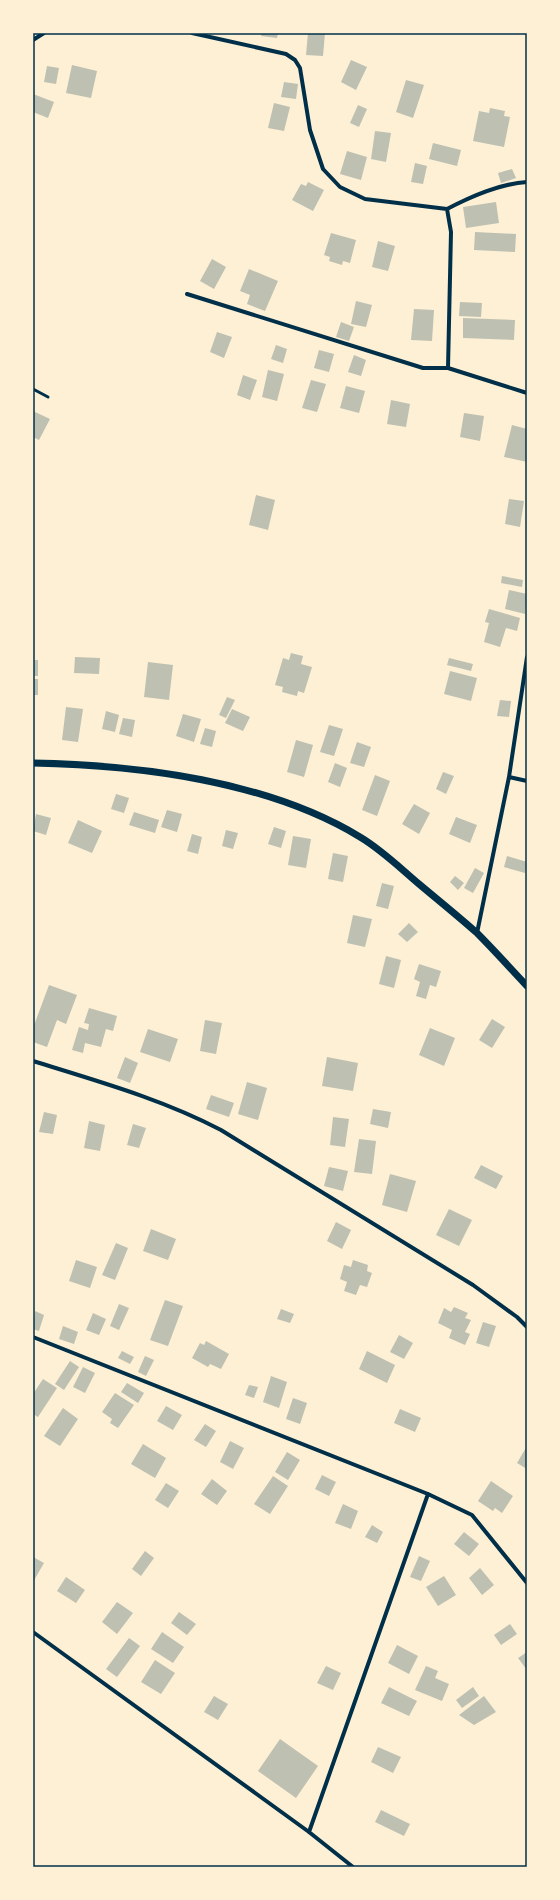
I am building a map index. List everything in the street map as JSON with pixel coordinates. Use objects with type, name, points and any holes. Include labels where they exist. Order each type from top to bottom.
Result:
[{"type":"street","points":[[33,40],[44,33]]},
{"type":"street","points":[[192,33],[286,54],[295,60],[300,68],[310,130],[323,169],[340,187],[365,199],[447,209],[466,199],[510,183],[527,182]]},
{"type":"street","points":[[447,209],[451,232],[448,368]]},
{"type":"street","points":[[187,294],[422,368],[448,368],[527,393]]},
{"type":"street","points":[[477,934],[509,777],[527,657]]},
{"type":"street","points":[[33,763],[107,766],[151,771],[231,787],[283,802],[321,816],[360,837],[387,856],[477,934],[527,986]]},
{"type":"street","points":[[509,777],[527,781]]},
{"type":"street","points":[[33,1061],[154,1100],[190,1114],[221,1130],[473,1285],[517,1317],[527,1327]]},
{"type":"street","points":[[33,1337],[428,1494],[472,1515],[527,1584]]},
{"type":"street","points":[[309,1832],[428,1494]]},
{"type":"street","points":[[33,1632],[309,1832],[353,1867]]},
{"type":"lane","points":[[33,389],[48,397]]},
{"type":"building","points":[[262,33],[278,33],[277,38],[261,36]]},
{"type":"building","points":[[308,33],[325,33],[323,56],[306,55]]},
{"type":"building","points":[[351,60],[367,67],[356,90],[341,82]]},
{"type":"building","points":[[72,65],[97,71],[91,98],[66,93]]},
{"type":"building","points":[[47,66],[59,68],[56,84],[44,82]]},
{"type":"building","points":[[406,80],[424,85],[413,118],[396,112]]},
{"type":"building","points":[[284,82],[298,84],[296,99],[281,97]]},
{"type":"building","points":[[33,94],[54,102],[48,118],[33,112]]},
{"type":"building","points":[[274,103],[290,107],[284,131],[268,128]]},
{"type":"building","points":[[358,105],[367,109],[359,127],[350,123]]},
{"type":"building","points":[[490,108],[505,111],[504,116],[510,117],[504,147],[473,141],[479,111],[489,113]]},
{"type":"building","points":[[375,131],[391,133],[386,162],[371,159]]},
{"type":"building","points":[[433,143],[461,150],[457,166],[429,159]]},
{"type":"building","points":[[347,151],[367,157],[361,180],[340,174]]},
{"type":"building","points":[[415,163],[427,166],[423,184],[411,182]]},
{"type":"building","points":[[512,169],[516,178],[501,183],[498,173]]},
{"type":"building","points":[[308,182],[324,190],[313,211],[292,200],[301,184],[306,186]]},
{"type":"building","points":[[496,202],[499,223],[466,228],[463,207]]},
{"type":"building","points":[[475,232],[516,234],[515,252],[474,250]]},
{"type":"building","points":[[331,233],[356,240],[350,263],[343,261],[342,265],[329,261],[330,257],[324,255]]},
{"type":"building","points":[[378,241],[395,246],[388,271],[372,267]]},
{"type":"building","points":[[212,259],[226,267],[214,289],[200,281]]},
{"type":"building","points":[[249,269],[278,281],[265,311],[247,304],[250,295],[240,291]]},
{"type":"building","points":[[356,301],[372,305],[366,327],[351,324]]},
{"type":"building","points":[[460,302],[482,303],[481,317],[459,316]]},
{"type":"building","points":[[414,309],[434,310],[432,341],[411,340]]},
{"type":"building","points":[[463,318],[515,320],[514,340],[463,338]]},
{"type":"building","points":[[341,322],[354,327],[349,341],[336,337]]},
{"type":"building","points":[[217,332],[232,337],[224,358],[210,352]]},
{"type":"building","points":[[276,345],[287,349],[283,363],[271,359]]},
{"type":"building","points":[[319,350],[334,354],[329,372],[314,368]]},
{"type":"building","points":[[354,355],[366,360],[361,376],[348,372]]},
{"type":"building","points":[[268,370],[284,374],[277,401],[262,397]]},
{"type":"building","points":[[243,375],[257,380],[250,400],[237,395]]},
{"type":"building","points":[[311,380],[326,384],[317,412],[302,408]]},
{"type":"building","points":[[346,386],[365,391],[359,413],[340,408]]},
{"type":"building","points":[[391,400],[410,404],[406,427],[387,424]]},
{"type":"building","points":[[33,411],[50,419],[39,440],[33,437]]},
{"type":"building","points":[[464,413],[484,416],[480,441],[460,437]]},
{"type":"building","points":[[512,425],[527,429],[527,462],[504,457]]},
{"type":"building","points":[[256,495],[275,500],[268,530],[249,525]]},
{"type":"building","points":[[509,499],[524,501],[520,527],[505,524]]},
{"type":"building","points":[[502,576],[523,580],[522,587],[501,583]]},
{"type":"building","points":[[509,590],[527,594],[525,614],[505,609]]},
{"type":"building","points":[[489,609],[520,618],[517,631],[506,628],[500,647],[484,642],[489,623],[485,622]]},
{"type":"building","points":[[291,653],[303,656],[301,664],[312,667],[304,693],[298,691],[297,696],[282,692],[283,687],[275,685],[283,658],[289,660]]},
{"type":"building","points":[[75,657],[100,658],[99,674],[74,673]]},
{"type":"building","points":[[449,658],[473,664],[471,671],[447,665]]},
{"type":"building","points":[[33,660],[38,660],[38,676],[33,676]]},
{"type":"building","points":[[148,662],[173,665],[169,700],[144,697]]},
{"type":"building","points":[[450,671],[477,678],[471,701],[444,694]]},
{"type":"building","points":[[33,679],[38,679],[38,695],[33,695]]},
{"type":"building","points":[[227,697],[235,700],[226,718],[219,715]]},
{"type":"building","points":[[500,700],[511,701],[509,717],[497,716]]},
{"type":"building","points":[[66,707],[83,709],[78,742],[62,740]]},
{"type":"building","points":[[232,709],[250,717],[243,731],[225,723]]},
{"type":"building","points":[[106,711],[119,715],[115,732],[102,729]]},
{"type":"building","points":[[183,714],[201,719],[194,742],[176,736]]},
{"type":"building","points":[[123,718],[135,720],[132,737],[119,734]]},
{"type":"building","points":[[329,725],[343,729],[334,756],[320,752]]},
{"type":"building","points":[[205,728],[216,731],[212,747],[200,744]]},
{"type":"building","points":[[296,740],[313,745],[304,777],[287,772]]},
{"type":"building","points":[[357,742],[371,747],[364,767],[350,763]]},
{"type":"building","points":[[335,763],[347,768],[340,787],[328,782]]},
{"type":"building","points":[[443,772],[454,776],[446,794],[436,789]]},
{"type":"building","points":[[375,775],[390,781],[377,816],[362,810]]},
{"type":"building","points":[[116,794],[129,798],[124,813],[111,809]]},
{"type":"building","points":[[414,804],[430,813],[419,834],[402,824]]},
{"type":"building","points":[[167,810],[182,814],[177,832],[161,827]]},
{"type":"building","points":[[134,812],[159,820],[155,833],[129,825]]},
{"type":"building","points":[[36,814],[51,818],[46,835],[33,831]]},
{"type":"building","points":[[456,817],[477,825],[470,843],[449,834]]},
{"type":"building","points":[[78,820],[102,831],[92,853],[68,843]]},
{"type":"building","points":[[274,827],[286,831],[281,848],[268,844]]},
{"type":"building","points":[[226,830],[238,833],[233,849],[222,846]]},
{"type":"building","points":[[192,834],[202,837],[198,854],[187,851]]},
{"type":"building","points":[[293,836],[311,839],[306,868],[288,865]]},
{"type":"building","points":[[333,853],[348,856],[343,882],[328,879]]},
{"type":"building","points":[[507,856],[527,862],[525,873],[504,867]]},
{"type":"building","points":[[475,868],[484,873],[473,893],[464,888]]},
{"type":"building","points":[[455,876],[464,883],[458,890],[450,882]]},
{"type":"building","points":[[382,883],[394,886],[388,909],[376,906]]},
{"type":"building","points":[[353,915],[372,919],[365,947],[347,943]]},
{"type":"building","points":[[409,923],[418,932],[407,942],[398,934]]},
{"type":"building","points":[[386,956],[401,960],[394,988],[379,984]]},
{"type":"building","points":[[419,964],[441,971],[436,987],[430,985],[426,999],[416,996],[420,982],[414,979]]},
{"type":"building","points":[[49,985],[77,995],[66,1024],[57,1020],[47,1047],[33,1042],[33,1028]]},
{"type":"building","points":[[89,1008],[117,1016],[113,1031],[106,1029],[101,1047],[85,1043],[83,1053],[72,1050],[79,1027],[88,1030],[89,1024],[84,1023]]},
{"type":"building","points":[[492,1019],[505,1027],[492,1048],[479,1040]]},
{"type":"building","points":[[205,1020],[222,1023],[216,1054],[200,1051]]},
{"type":"building","points":[[430,1028],[455,1038],[444,1066],[419,1055]]},
{"type":"building","points":[[148,1029],[178,1039],[170,1062],[140,1052]]},
{"type":"building","points":[[125,1057],[138,1063],[130,1083],[117,1078]]},
{"type":"building","points":[[327,1057],[358,1063],[353,1091],[322,1086]]},
{"type":"building","points":[[247,1082],[267,1088],[258,1120],[238,1114]]},
{"type":"building","points":[[211,1095],[234,1103],[229,1117],[206,1109]]},
{"type":"building","points":[[373,1109],[391,1112],[388,1128],[370,1124]]},
{"type":"building","points":[[44,1112],[57,1115],[53,1134],[39,1132]]},
{"type":"building","points":[[333,1117],[349,1119],[345,1147],[330,1145]]},
{"type":"building","points":[[89,1121],[105,1125],[100,1151],[84,1148]]},
{"type":"building","points":[[133,1124],[146,1128],[139,1148],[127,1145]]},
{"type":"building","points":[[359,1139],[376,1141],[372,1174],[354,1172]]},
{"type":"building","points":[[481,1165],[503,1176],[496,1189],[474,1178]]},
{"type":"building","points":[[329,1167],[348,1171],[343,1191],[324,1186]]},
{"type":"building","points":[[390,1174],[416,1181],[407,1212],[382,1205]]},
{"type":"building","points":[[449,1209],[472,1220],[459,1246],[436,1235]]},
{"type":"building","points":[[336,1222],[351,1230],[342,1249],[327,1241]]},
{"type":"building","points":[[151,1229],[176,1239],[168,1260],[143,1251]]},
{"type":"building","points":[[116,1243],[128,1248],[115,1280],[102,1275]]},
{"type":"building","points":[[76,1260],[97,1267],[90,1288],[69,1281]]},
{"type":"building","points":[[353,1260],[368,1265],[367,1271],[372,1273],[367,1287],[360,1285],[356,1295],[344,1291],[347,1282],[340,1279],[344,1265],[351,1267]]},
{"type":"building","points":[[165,1300],[183,1306],[168,1346],[150,1340]]},
{"type":"building","points":[[119,1304],[129,1308],[119,1330],[110,1326]]},
{"type":"building","points":[[454,1307],[468,1313],[465,1318],[471,1320],[465,1332],[470,1334],[465,1345],[449,1338],[452,1330],[438,1323],[444,1308],[451,1312]]},
{"type":"building","points":[[281,1309],[294,1314],[290,1323],[277,1319]]},
{"type":"building","points":[[35,1311],[44,1315],[39,1331],[33,1329]]},
{"type":"building","points":[[93,1313],[106,1319],[99,1335],[86,1330]]},
{"type":"building","points":[[483,1322],[496,1326],[489,1347],[476,1343]]},
{"type":"building","points":[[63,1326],[78,1332],[74,1344],[59,1339]]},
{"type":"building","points":[[399,1335],[413,1343],[404,1359],[390,1352]]},
{"type":"building","points":[[206,1341],[229,1354],[221,1369],[210,1364],[208,1367],[192,1358],[200,1343],[204,1345]]},
{"type":"building","points":[[122,1351],[134,1357],[130,1364],[118,1358]]},
{"type":"building","points":[[367,1351],[395,1365],[387,1383],[359,1369]]},
{"type":"building","points":[[145,1356],[154,1360],[146,1376],[138,1372]]},
{"type":"building","points":[[70,1361],[79,1367],[64,1390],[55,1384]]},
{"type":"building","points":[[83,1367],[95,1373],[85,1393],[73,1387]]},
{"type":"building","points":[[271,1376],[287,1382],[279,1408],[263,1402]]},
{"type":"building","points":[[43,1379],[57,1388],[38,1417],[33,1414],[33,1394]]},
{"type":"building","points":[[127,1383],[144,1393],[138,1403],[121,1392]]},
{"type":"building","points":[[249,1385],[258,1387],[254,1398],[245,1395]]},
{"type":"building","points":[[115,1393],[134,1405],[118,1428],[110,1423],[112,1419],[102,1412]]},
{"type":"building","points":[[293,1398],[307,1403],[300,1424],[286,1419]]},
{"type":"building","points":[[166,1406],[182,1415],[173,1430],[157,1421]]},
{"type":"building","points":[[63,1408],[78,1419],[60,1446],[44,1436]]},
{"type":"building","points":[[400,1409],[421,1418],[415,1432],[394,1423]]},
{"type":"building","points":[[205,1424],[216,1431],[206,1447],[194,1440]]},
{"type":"building","points":[[230,1441],[244,1448],[233,1469],[220,1462]]},
{"type":"building","points":[[143,1444],[166,1458],[155,1478],[131,1464]]},
{"type":"building","points":[[527,1446],[527,1469],[517,1463]]},
{"type":"building","points":[[287,1452],[300,1460],[288,1480],[275,1472]]},
{"type":"building","points":[[322,1475],[336,1482],[329,1496],[315,1489]]},
{"type":"building","points":[[273,1476],[288,1486],[270,1514],[254,1504]]},
{"type":"building","points":[[212,1479],[227,1491],[217,1505],[201,1494]]},
{"type":"building","points":[[491,1481],[513,1496],[502,1513],[495,1508],[493,1511],[478,1501]]},
{"type":"building","points":[[166,1483],[179,1491],[168,1508],[155,1500]]},
{"type":"building","points":[[343,1504],[358,1511],[351,1529],[335,1523]]},
{"type":"building","points":[[372,1525],[383,1532],[377,1543],[365,1537]]},
{"type":"building","points":[[464,1532],[479,1544],[469,1556],[454,1544]]},
{"type":"building","points":[[145,1551],[154,1558],[141,1576],[132,1569]]},
{"type":"building","points":[[419,1556],[430,1561],[421,1581],[410,1577]]},
{"type":"building","points":[[33,1557],[44,1563],[33,1582]]},
{"type":"building","points":[[480,1568],[494,1585],[482,1595],[469,1578]]},
{"type":"building","points":[[444,1576],[456,1595],[438,1606],[426,1587]]},
{"type":"building","points":[[66,1577],[85,1590],[76,1603],[57,1591]]},
{"type":"building","points":[[117,1602],[133,1613],[117,1634],[102,1622]]},
{"type":"building","points":[[179,1612],[196,1624],[187,1635],[171,1623]]},
{"type":"building","points":[[510,1624],[517,1634],[501,1645],[494,1635]]},
{"type":"building","points":[[162,1632],[184,1647],[173,1663],[151,1649]]},
{"type":"building","points":[[129,1638],[140,1646],[117,1677],[106,1669]]},
{"type":"building","points":[[397,1645],[418,1656],[409,1674],[388,1663]]},
{"type":"building","points":[[527,1652],[527,1670],[518,1658]]},
{"type":"building","points":[[155,1660],[175,1673],[161,1694],[141,1682]]},
{"type":"building","points":[[326,1666],[341,1673],[333,1690],[317,1683]]},
{"type":"building","points":[[426,1666],[438,1671],[435,1678],[449,1684],[442,1701],[415,1690]]},
{"type":"building","points":[[389,1687],[417,1701],[409,1716],[381,1703]]},
{"type":"building","points":[[473,1687],[479,1696],[462,1708],[456,1700]]},
{"type":"building","points":[[214,1696],[228,1704],[218,1720],[204,1712]]},
{"type":"building","points":[[484,1696],[496,1712],[474,1725],[459,1715]]},
{"type":"building","points":[[280,1739],[318,1766],[296,1798],[258,1771]]},
{"type":"building","points":[[378,1747],[401,1757],[393,1773],[371,1762]]},
{"type":"building","points":[[381,1810],[410,1824],[404,1836],[375,1822]]}]
